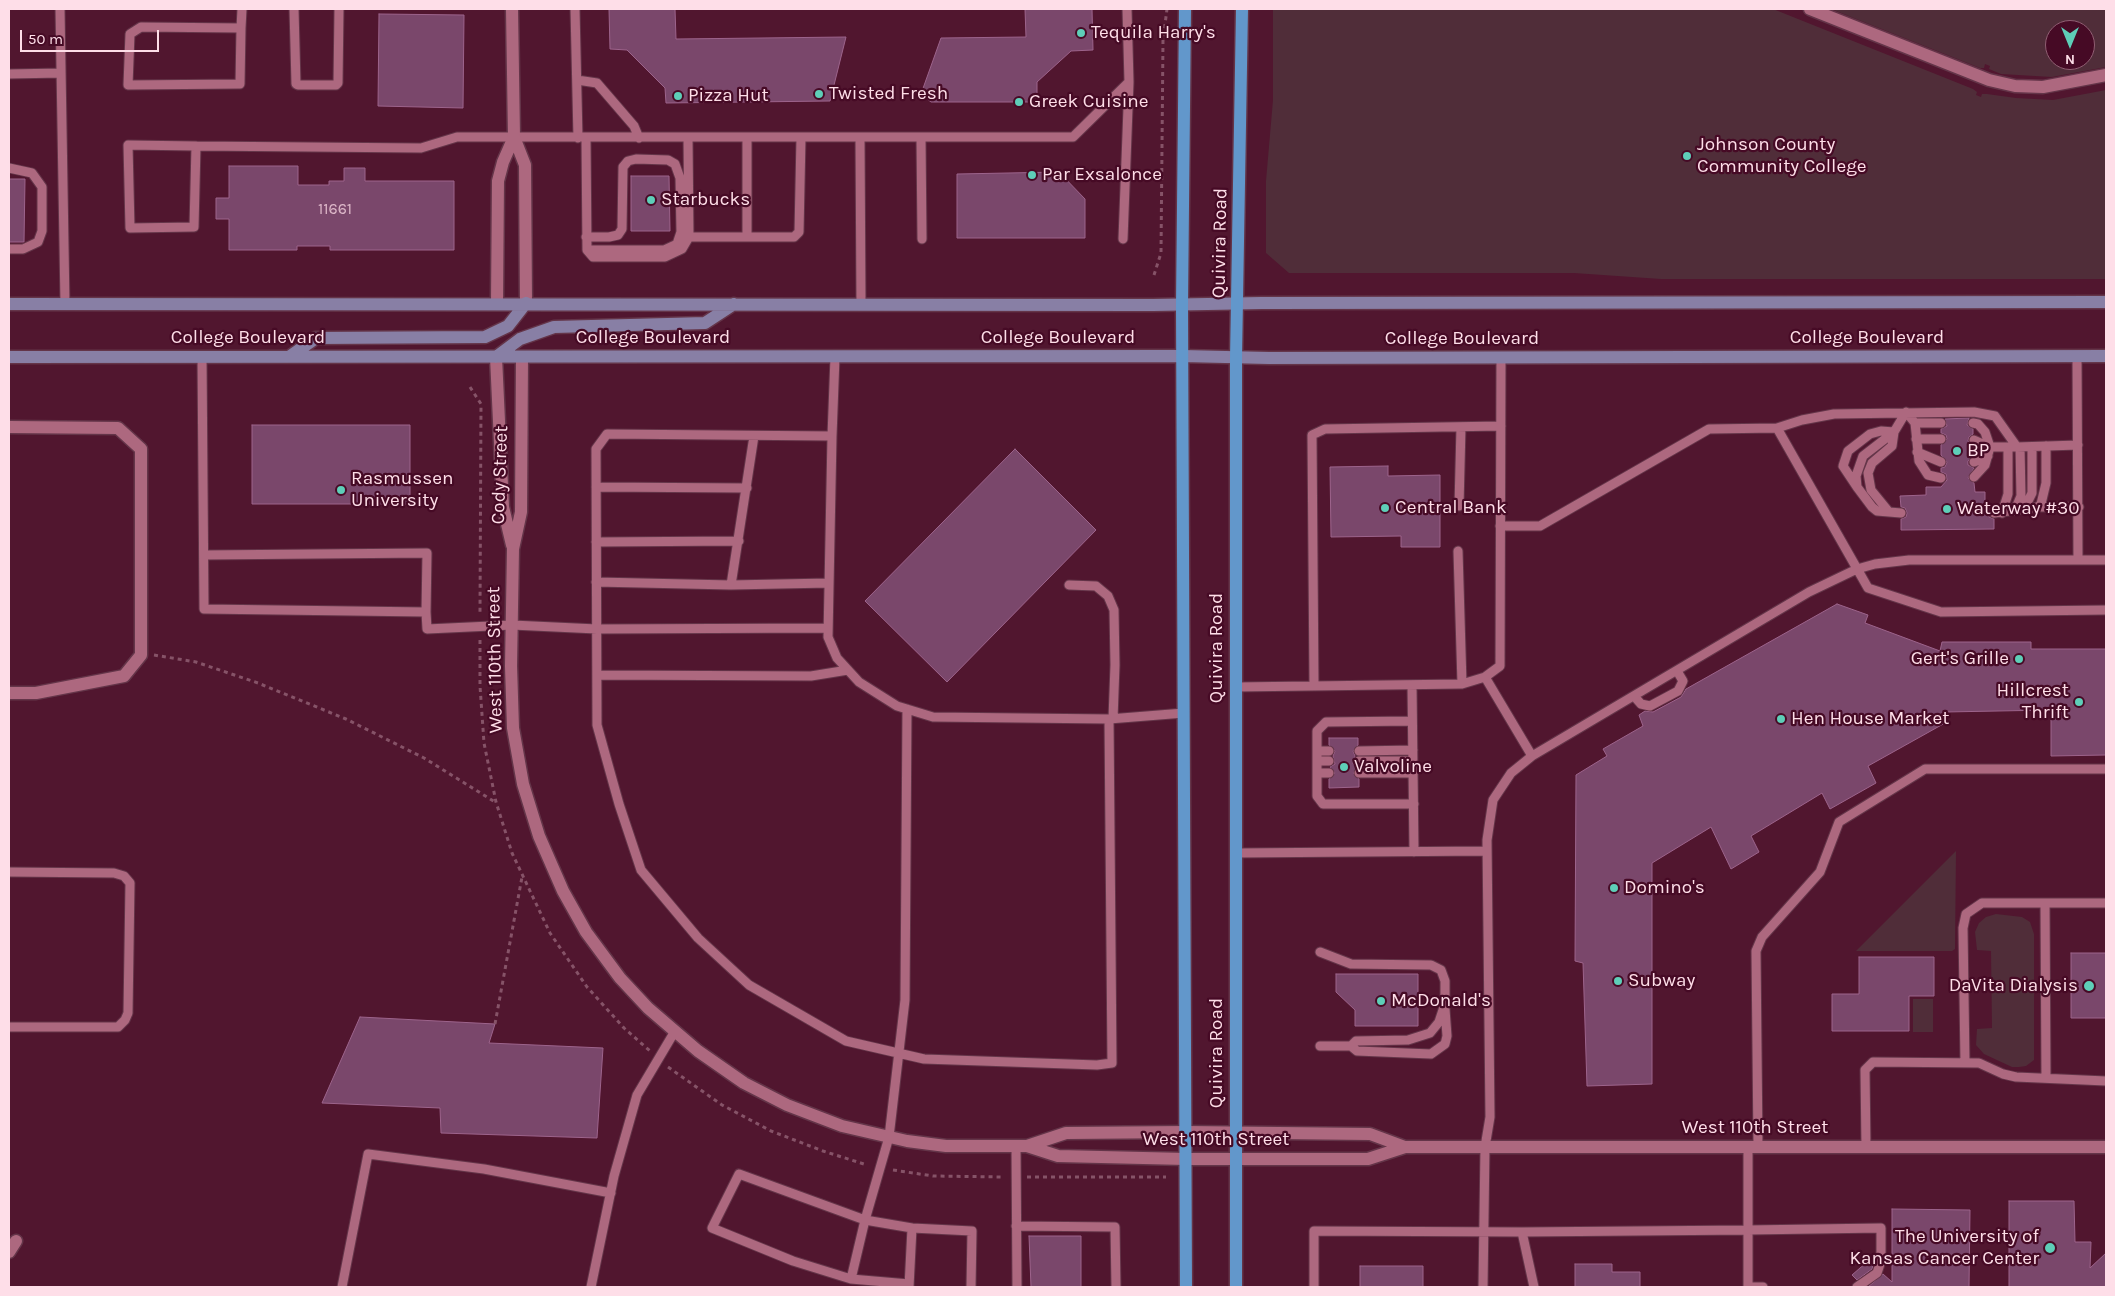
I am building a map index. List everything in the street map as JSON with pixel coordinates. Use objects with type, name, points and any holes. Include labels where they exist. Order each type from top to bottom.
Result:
[{"type":"main road","name":"Quivira Road","points":[[1185,9],[1182,356],[1186,1287]]},
{"type":"main road","name":"Quivira Road","points":[[1236,1287],[1236,358],[1242,9]]},
{"type":"main road","name":"College Boulevard","points":[[9,304],[861,303],[1182,305],[1238,303],[2106,302]]},
{"type":"main road","points":[[289,357],[316,338],[485,337],[508,326],[526,303]]},
{"type":"main road","points":[[496,356],[520,339],[554,327],[705,323],[734,304]]},
{"type":"main road","name":"College Boulevard","points":[[9,357],[1182,356],[1236,358],[1501,358],[2106,356]]},
{"type":"street","points":[[512,9],[514,137],[525,165],[526,303]]},
{"type":"street","points":[[1810,9],[1989,80],[2015,86],[2043,87],[2106,75]]},
{"type":"street","points":[[497,303],[498,181],[503,162],[514,137]]},
{"type":"street","name":"Cody Street","points":[[496,356],[503,507],[513,550]]},
{"type":"street","name":"Cody Street","points":[[513,550],[521,512],[522,356]]},
{"type":"street","points":[[9,426],[118,428],[141,449],[141,655],[124,676],[36,693],[9,693]]},
{"type":"street","name":"West 110th Street","points":[[513,550],[513,728],[523,784],[539,836],[563,891],[586,932],[620,978],[648,1008],[698,1051],[744,1082],[787,1105],[842,1126],[889,1137],[946,1146],[1021,1146],[1058,1156],[1186,1159],[1368,1159],[1405,1147],[2106,1147]]},
{"type":"street","name":"West 110th Street","points":[[1021,1146],[1066,1133],[1236,1132],[1370,1134],[1405,1147]]},
{"type":"street","points":[[9,1252],[16,1241]]},
{"type":"lane","points":[[60,9],[65,304]]},
{"type":"lane","points":[[241,28],[141,27],[130,34],[128,85],[240,84],[242,9]]},
{"type":"lane","points":[[294,9],[296,84],[298,85],[336,85],[338,83],[338,9]]},
{"type":"lane","points":[[575,9],[586,237],[587,250],[593,257],[665,257],[682,249],[685,237],[688,138]]},
{"type":"lane","points":[[1123,239],[1129,82],[1127,9]]},
{"type":"lane","points":[[9,74],[61,73]]},
{"type":"lane","points":[[577,80],[597,83],[634,126],[639,138]]},
{"type":"lane","points":[[196,146],[194,226],[130,228],[128,145],[421,148],[457,138],[514,137],[1073,138],[1129,82]]},
{"type":"lane","points":[[746,237],[747,138]]},
{"type":"lane","points":[[685,237],[794,237],[799,232],[800,138]]},
{"type":"lane","points":[[922,138],[922,240]]},
{"type":"lane","points":[[860,139],[861,303]]},
{"type":"lane","points":[[586,237],[609,237],[618,234],[622,229],[623,167],[628,161],[636,159],[668,160],[678,169],[685,237]]},
{"type":"lane","points":[[9,168],[32,173],[42,187],[42,232],[38,242],[23,249],[9,249]]},
{"type":"lane","points":[[835,356],[828,637],[837,658],[859,682],[896,706],[934,717],[1111,719],[1184,713]]},
{"type":"lane","points":[[2077,356],[2078,560]]},
{"type":"lane","points":[[202,357],[204,609],[426,613]]},
{"type":"lane","points":[[1236,687],[1462,684],[1485,677],[1500,666],[1501,358]]},
{"type":"lane","points":[[1500,526],[1540,526],[1709,429],[1777,428],[1802,420],[1834,414],[1906,412],[1974,412],[1991,414],[1999,420],[2016,447],[2021,496],[2020,510]]},
{"type":"lane","points":[[1906,412],[1915,423],[1919,461],[1928,475],[1941,478]]},
{"type":"lane","points":[[1858,487],[1856,476],[1860,462],[1864,456],[1894,432],[1906,412]]},
{"type":"lane","points":[[1915,423],[1941,423]]},
{"type":"lane","points":[[1973,423],[1978,424],[1985,432],[1989,451],[1980,472],[1974,477]]},
{"type":"lane","points":[[1314,686],[1312,434],[1325,429],[1501,426]]},
{"type":"lane","points":[[1459,506],[1460,427]]},
{"type":"lane","points":[[1777,428],[1868,588],[1941,612],[2106,610]]},
{"type":"lane","points":[[1894,432],[1880,431],[1870,434],[1852,447],[1844,457],[1843,466],[1846,474],[1872,507],[1877,511],[1901,513]]},
{"type":"lane","points":[[1889,512],[1871,490],[1868,480],[1872,462],[1886,453],[1892,446],[1894,432]]},
{"type":"lane","points":[[832,436],[607,434],[596,449],[597,725],[619,804],[641,870],[698,938],[749,986],[846,1041],[924,1059],[1097,1065],[1112,1063],[1111,719],[1115,665],[1114,610],[1108,596],[1096,586],[1069,585]]},
{"type":"lane","points":[[731,585],[754,436]]},
{"type":"lane","points":[[1916,438],[1941,439]]},
{"type":"lane","points":[[1974,440],[1989,451]]},
{"type":"lane","points":[[1974,462],[1989,451],[2016,447],[2078,445]]},
{"type":"lane","points":[[2038,507],[2041,504],[2046,483],[2046,446]]},
{"type":"lane","points":[[2016,447],[2008,450],[2008,494],[1998,513],[2038,507],[2079,507]]},
{"type":"lane","points":[[2020,510],[2029,504],[2032,493],[2032,447]]},
{"type":"lane","points":[[1918,452],[1941,462]]},
{"type":"lane","points":[[596,487],[746,488]]},
{"type":"lane","points":[[596,542],[739,540]]},
{"type":"lane","points":[[1458,551],[1462,684]]},
{"type":"lane","points":[[204,555],[427,554],[427,629],[512,625],[596,629],[828,628]]},
{"type":"lane","points":[[1483,1287],[1484,1147],[1490,1117],[1487,851],[1493,800],[1511,773],[1532,756],[1809,592],[1858,569],[1875,564],[1909,560],[2106,560]]},
{"type":"lane","points":[[596,582],[731,585],[829,583]]},
{"type":"lane","points":[[596,674],[811,676],[848,670]]},
{"type":"lane","points":[[1634,696],[1641,704],[1650,706],[1678,691],[1684,681],[1678,670]]},
{"type":"lane","points":[[1485,677],[1532,756]]},
{"type":"lane","points":[[1412,685],[1414,852]]},
{"type":"lane","points":[[851,1279],[865,1220],[889,1137],[905,1000],[907,709]]},
{"type":"lane","points":[[1412,721],[1326,722],[1318,731],[1317,796],[1323,804],[1414,804]]},
{"type":"lane","points":[[1358,751],[1413,750]]},
{"type":"lane","points":[[1317,751],[1329,751]]},
{"type":"lane","points":[[1317,762],[1329,762]]},
{"type":"lane","points":[[1358,762],[1413,762]]},
{"type":"lane","points":[[1763,1287],[1748,1287],[1748,1230],[1753,1147],[1756,951],[1762,937],[1820,872],[1839,822],[1925,769],[2106,769]]},
{"type":"lane","points":[[1317,774],[1329,774]]},
{"type":"lane","points":[[1358,774],[1413,774]]},
{"type":"lane","points":[[1236,853],[1487,851]]},
{"type":"lane","points":[[9,872],[114,873],[124,876],[130,883],[128,1013],[126,1020],[118,1027],[9,1027]]},
{"type":"lane","points":[[1965,1063],[1963,928],[1966,914],[1982,903],[2106,903]]},
{"type":"lane","points":[[2045,903],[2046,1078]]},
{"type":"lane","points":[[1320,952],[1351,964],[1431,965],[1441,970],[1445,980],[1447,1036],[1445,1044],[1431,1054],[1357,1051],[1351,1046],[1320,1046]]},
{"type":"lane","points":[[1351,1046],[1356,1041],[1408,1040],[1430,1033],[1439,1022],[1445,1004]]},
{"type":"lane","points":[[591,1287],[611,1193],[637,1095],[675,1031]]},
{"type":"lane","points":[[1866,1147],[1865,1070],[1873,1062],[1979,1063],[2003,1074],[2016,1077],[2106,1081]]},
{"type":"lane","points":[[1017,1287],[1016,1178],[1021,1146]]},
{"type":"lane","points":[[342,1287],[368,1154],[484,1169],[611,1193]]},
{"type":"lane","points":[[912,1228],[908,1286],[851,1279],[793,1261],[712,1228],[739,1174],[865,1220],[912,1228],[972,1231],[970,1287]]},
{"type":"lane","points":[[1016,1226],[1115,1227],[1116,1287]]},
{"type":"lane","points":[[1314,1287],[1314,1231],[1522,1232],[1880,1228],[1882,1261],[1877,1273],[1857,1287]]},
{"type":"lane","points":[[1522,1232],[1534,1287]]},
{"type":"path","points":[[1154,275],[1162,253],[1163,40],[1167,9]]},
{"type":"path","points":[[470,387],[481,404],[480,686],[484,743],[496,802],[522,876],[550,933],[587,987],[624,1028],[659,1059],[722,1105],[771,1131],[823,1151],[880,1167],[933,1176],[1166,1178]]},
{"type":"path","points":[[141,655],[168,656],[196,662],[258,683],[346,719],[424,758],[496,802]]},
{"type":"path","points":[[495,1024],[522,876]]},
{"type":"shaded area","name":"Johnson County Community College","points":[[1273,9],[1773,9],[1973,89],[1977,92],[1976,95],[1981,97],[1982,94],[1987,94],[2053,100],[2106,90],[2106,279],[1661,279],[1574,273],[1289,273],[1266,253],[1266,181],[1273,100]]},
{"type":"shaded area","points":[[1831,9],[2106,9],[2106,67],[2095,69],[2095,20],[2045,20],[2045,70],[2090,70],[2052,77],[2001,74],[1989,69],[1990,66],[1985,64],[1984,68]]},
{"type":"shaded area","points":[[1956,851],[1955,949],[1952,951],[1856,951]]},
{"type":"shaded area","points":[[1996,914],[2022,917],[2030,922],[2034,934],[2034,1060],[2026,1066],[2012,1067],[1984,1054],[1976,1045],[1977,1029],[1992,1028],[1991,951],[1977,950],[1975,932],[1979,923],[1986,917]]},
{"type":"shaded area","points":[[1913,999],[1933,999],[1933,1032],[1913,1032]]},
{"type":"building","points":[[609,9],[675,9],[676,39],[846,37],[830,101],[666,103],[665,88],[627,50],[610,49]]},
{"type":"building","points":[[1025,9],[1092,9],[1093,50],[1071,51],[1037,82],[1037,102],[931,102],[921,94],[941,38],[1026,37]]},
{"type":"building","points":[[379,14],[464,15],[463,108],[378,106]]},
{"type":"building","points":[[229,166],[298,166],[298,185],[329,185],[329,181],[344,181],[344,168],[365,168],[365,181],[454,181],[454,250],[330,250],[330,246],[297,246],[297,250],[229,250],[229,219],[216,219],[216,198],[229,198]]},
{"type":"building","points":[[1059,172],[1085,199],[1085,238],[957,238],[957,174]]},
{"type":"building","points":[[631,176],[669,176],[670,231],[631,231]]},
{"type":"building","points":[[9,179],[25,179],[24,242],[9,242]]},
{"type":"building","name":"Waterway #30","points":[[1969,418],[1967,425],[1973,429],[1973,434],[1969,437],[1968,441],[1974,447],[1974,455],[1968,461],[1968,465],[1974,468],[1968,478],[1974,483],[1975,492],[1985,492],[1985,506],[1994,506],[1988,513],[1989,517],[1994,519],[1994,529],[1901,530],[1901,519],[1906,517],[1907,513],[1905,508],[1901,507],[1900,496],[1926,495],[1926,487],[1941,487],[1947,480],[1946,474],[1941,472],[1941,468],[1945,467],[1947,462],[1941,455],[1941,445],[1947,439],[1946,435],[1941,433],[1941,429],[1947,426],[1945,419]]},
{"type":"building","points":[[252,425],[410,425],[410,504],[252,504]]},
{"type":"building","points":[[1015,449],[1096,530],[947,682],[865,601]]},
{"type":"building","name":"Central Bank","points":[[1388,466],[1388,476],[1440,475],[1440,547],[1401,547],[1401,536],[1331,537],[1330,467]]},
{"type":"building","points":[[1837,604],[1868,615],[1865,623],[1940,651],[1942,642],[2031,642],[2031,649],[2106,649],[2106,755],[2051,756],[2051,710],[1945,712],[1945,723],[1868,766],[1876,783],[1830,809],[1822,793],[1751,836],[1759,852],[1731,869],[1711,827],[1652,863],[1652,1084],[1587,1086],[1583,963],[1575,961],[1576,775],[1607,756],[1603,749],[1643,726],[1639,715],[1645,711],[1653,712],[1681,697],[1686,689]]},
{"type":"building","name":"Valvoline","points":[[1329,738],[1358,738],[1358,745],[1353,751],[1355,756],[1353,764],[1358,767],[1353,773],[1359,779],[1359,787],[1329,788],[1329,779],[1335,773],[1330,767],[1335,764],[1333,756],[1335,751],[1329,745]]},
{"type":"building","name":"DaVita Dialysis","points":[[2071,953],[2106,953],[2106,1018],[2071,1018]]},
{"type":"building","points":[[1859,957],[1934,957],[1934,996],[1909,996],[1909,1031],[1832,1031],[1832,994],[1859,994]]},
{"type":"building","name":"McDonald's","points":[[1336,974],[1418,974],[1418,1026],[1355,1026],[1355,1010],[1336,992]]},
{"type":"building","points":[[360,1017],[495,1024],[489,1043],[603,1048],[597,1138],[441,1133],[440,1108],[322,1103]]},
{"type":"building","name":"The University of Kansas Cancer Center","points":[[2009,1201],[2074,1201],[2075,1242],[2091,1242],[2090,1268],[2106,1253],[2106,1287],[2009,1287]]},
{"type":"building","points":[[1892,1209],[1970,1210],[1969,1287],[1868,1287],[1883,1274],[1892,1282]]},
{"type":"building","points":[[1029,1236],[1081,1236],[1081,1287],[1031,1287]]},
{"type":"building","points":[[1868,1261],[1873,1265],[1872,1269],[1857,1280],[1852,1275]]},
{"type":"building","points":[[1575,1264],[1612,1264],[1612,1272],[1640,1272],[1640,1287],[1575,1287]]},
{"type":"building","points":[[1360,1266],[1423,1266],[1423,1287],[1360,1287]]},
{"type":"place","name":"Tequila Harry's","points":[[1081,33]]},
{"type":"place","name":"Twisted Fresh","points":[[819,94]]},
{"type":"place","name":"Pizza Hut","points":[[678,96]]},
{"type":"place","name":"Greek Cuisine","points":[[1019,102]]},
{"type":"place","name":"Johnson County Community College","points":[[1687,156]]},
{"type":"place","name":"Par Exsalonce","points":[[1032,175]]},
{"type":"place","name":"Starbucks","points":[[651,200]]},
{"type":"place","name":"BP","points":[[1957,451]]},
{"type":"place","name":"Rasmussen University","points":[[341,490]]},
{"type":"place","name":"Central Bank","points":[[1385,508]]},
{"type":"place","name":"Waterway #30","points":[[1947,509]]},
{"type":"place","name":"Gert's Grille","points":[[2019,659]]},
{"type":"place","name":"Hillcrest Thrift","points":[[2079,702]]},
{"type":"place","name":"Hen House Market","points":[[1781,719]]},
{"type":"place","name":"Valvoline","points":[[1344,767]]},
{"type":"place","name":"Domino's","points":[[1614,888]]},
{"type":"place","name":"Subway","points":[[1618,981]]},
{"type":"place","name":"DaVita Dialysis","points":[[2089,986]]},
{"type":"place","name":"McDonald's","points":[[1381,1001]]},
{"type":"place","name":"The University of Kansas Cancer Center","points":[[2050,1248]]}]
